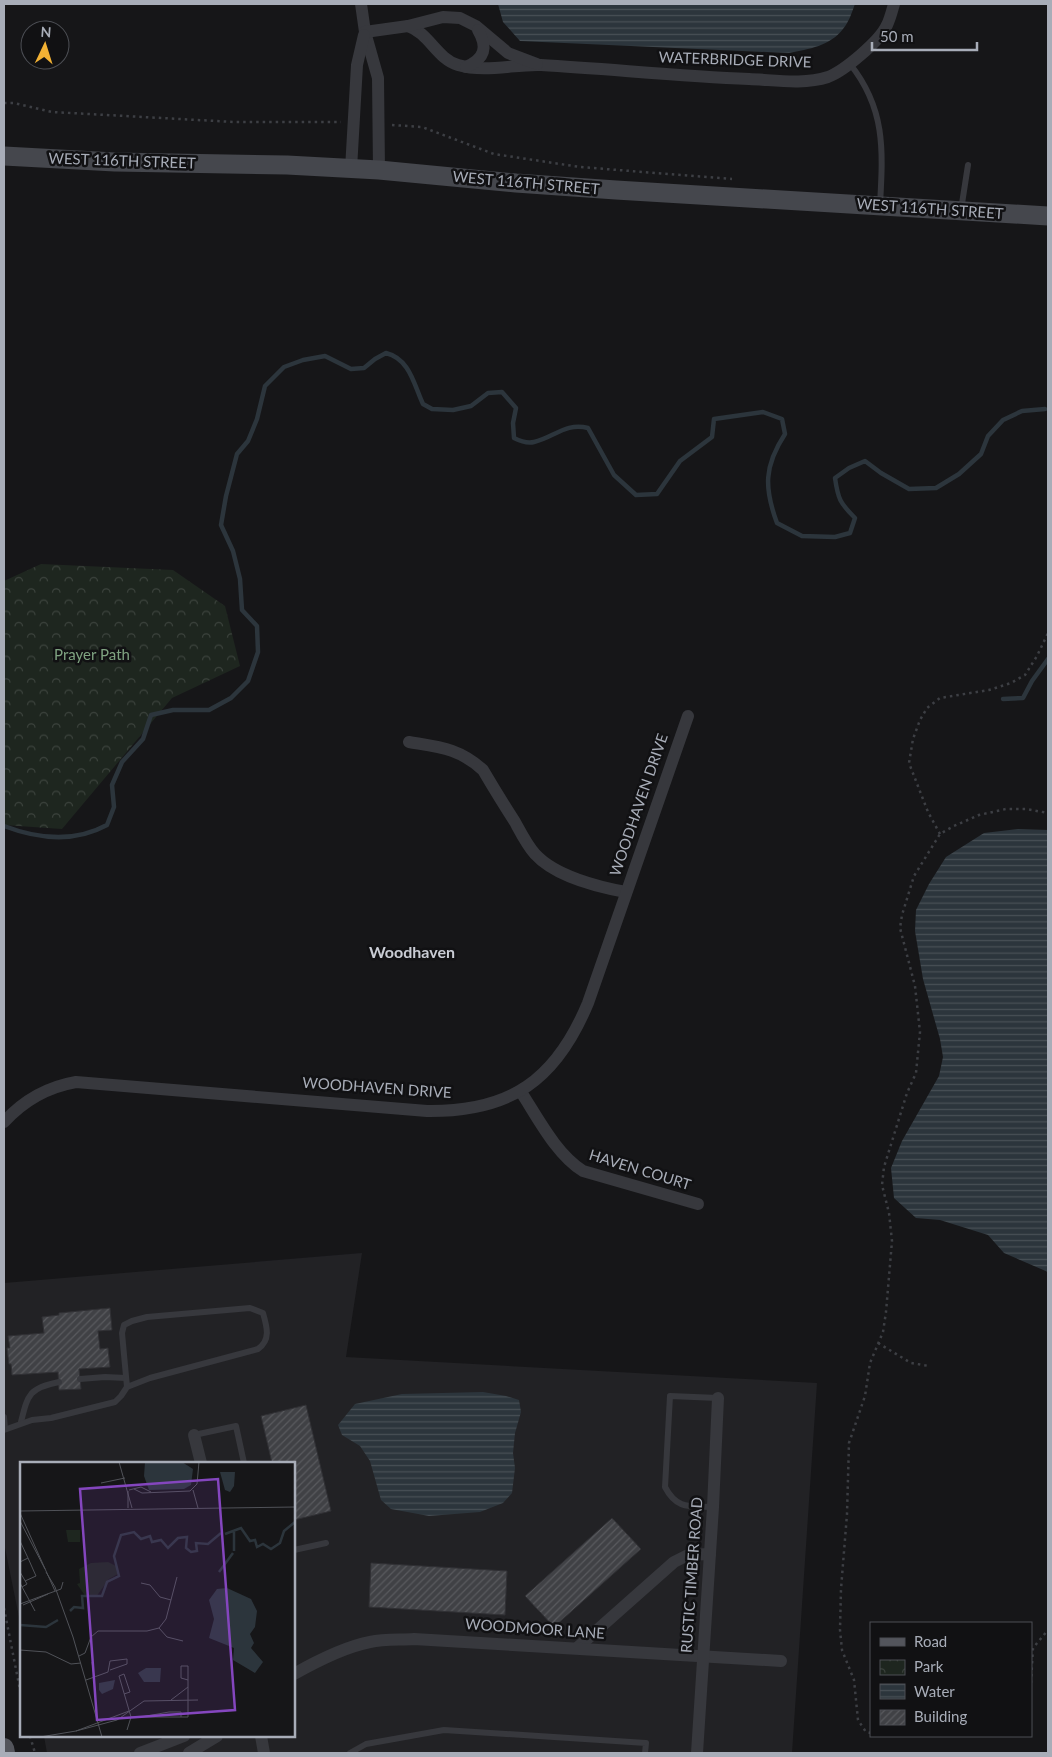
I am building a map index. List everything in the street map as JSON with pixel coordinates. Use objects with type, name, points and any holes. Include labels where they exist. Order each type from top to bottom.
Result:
[{"type":"main road","name":"WEST 116TH STREET","points":[[4,156],[116,162],[286,165],[378,170],[598,189],[1048,216]]},
{"type":"main road","points":[[4,1748],[5,1753]]},
{"type":"street","points":[[361,4],[364,32],[378,78],[378,170]]},
{"type":"street","name":"WATERBRIDGE DRIVE","points":[[408,26],[416,28],[446,58],[466,67],[504,68],[538,65],[716,78],[811,82],[830,76],[860,57],[887,27],[894,4]]},
{"type":"street","name":"WATERBRIDGE DRIVE","points":[[364,32],[408,26],[444,17],[460,18],[476,26],[508,53],[538,65]]},
{"type":"street","points":[[466,67],[475,63],[483,50],[484,40],[476,26]]},
{"type":"street","points":[[351,169],[357,65],[364,32]]},
{"type":"street","name":"WOODHAVEN DRIVE","points":[[4,1122],[19,1107],[40,1092],[76,1082],[427,1111],[449,1111],[483,1106],[521,1092],[550,1066],[578,1028],[688,716]]},
{"type":"street","points":[[409,742],[455,751],[483,770],[527,843],[543,861],[554,869],[608,889],[626,892]]},
{"type":"street","name":"HAVEN COURT","points":[[521,1092],[556,1146],[575,1166],[698,1204]]},
{"type":"street","name":"RUSTIC TIMBER ROAD","points":[[697,1753],[718,1398]]},
{"type":"street","points":[[194,1435],[201,1462]]},
{"type":"street","points":[[577,1648],[674,1562],[688,1555],[710,1554]]},
{"type":"street","name":"WOODMOOR LANE","points":[[295,1673],[313,1663],[370,1642],[414,1638],[781,1660]]},
{"type":"street","points":[[140,1753],[181,1737]]},
{"type":"street","points":[[189,1753],[215,1737]]},
{"type":"street","points":[[261,1737],[264,1753]]},
{"type":"lane","points":[[850,64],[872,100],[879,124],[882,144],[880,206]]},
{"type":"lane","points":[[961,211],[968,165]]},
{"type":"lane","points":[[4,1418],[4,1429],[21,1422],[51,1418],[115,1402],[127,1387],[150,1378],[258,1349],[265,1345],[267,1338],[263,1313],[250,1308],[147,1317],[132,1321],[124,1326],[122,1333],[127,1387]]},
{"type":"lane","points":[[80,1379],[126,1378]]},
{"type":"lane","points":[[21,1422],[28,1398],[33,1391],[42,1385],[59,1382]]},
{"type":"lane","points":[[713,1507],[680,1505],[670,1497],[665,1487],[670,1396],[718,1398]]},
{"type":"lane","points":[[194,1435],[236,1426],[244,1462]]},
{"type":"lane","points":[[295,1550],[326,1543]]},
{"type":"lane","points":[[350,1753],[366,1744],[444,1730],[646,1743],[645,1753]]},
{"type":"path","points":[[4,103],[14,103],[52,112],[214,121],[354,122]]},
{"type":"path","points":[[378,124],[422,127],[494,154],[580,167],[736,180]]},
{"type":"path","points":[[940,834],[925,804],[909,763],[913,739],[920,720],[927,708],[940,698],[989,690],[1011,684],[1024,675],[1037,656],[1048,633]]},
{"type":"path","points":[[870,1733],[866,1732],[858,1720],[854,1680],[842,1650],[840,1630],[849,1443],[865,1396],[870,1363],[883,1332],[886,1312],[892,1240],[889,1213],[882,1185],[884,1167],[907,1093],[916,1073],[920,1032],[914,986],[900,928],[904,905],[914,876],[940,834],[979,815],[1006,809],[1026,809],[1048,813]]},
{"type":"path","points":[[878,1343],[911,1363],[930,1366]]},
{"type":"path","points":[[4,1608],[20,1690]]},
{"type":"path","points":[[1032,1671],[1034,1648],[1048,1630]]},
{"type":"path","points":[[30,1737],[35,1753]]},
{"type":"shaded area","points":[[362,1253],[346,1357],[817,1383],[792,1753],[47,1753],[44,1737],[295,1737],[295,1462],[20,1462],[20,1622],[4,1543],[4,1283]]},
{"type":"green space","name":"Prayer Path","points":[[41,564],[173,570],[225,606],[240,666],[172,698],[62,829],[4,825],[4,581]]},
{"type":"water","points":[[498,4],[855,4],[850,17],[838,35],[819,46],[789,53],[520,41],[503,22]]},
{"type":"water","points":[[1018,829],[1048,830],[1048,1272],[1004,1253],[988,1235],[940,1220],[916,1218],[894,1198],[891,1168],[902,1141],[939,1076],[943,1057],[940,1039],[923,979],[915,931],[916,910],[946,857],[984,833]]},
{"type":"water","points":[[483,1392],[519,1400],[521,1412],[515,1433],[513,1453],[515,1468],[512,1493],[503,1503],[480,1512],[429,1516],[391,1509],[381,1500],[370,1461],[360,1446],[342,1435],[338,1425],[355,1404],[402,1394]]},
{"type":"building","points":[[110,1308],[112,1330],[98,1331],[100,1349],[108,1348],[110,1367],[79,1369],[81,1389],[59,1390],[58,1372],[12,1375],[7,1348],[10,1348],[8,1336],[44,1333],[42,1317],[59,1315],[59,1313]]},
{"type":"building","points":[[306,1405],[331,1511],[295,1520],[295,1462],[272,1462],[261,1416]]},
{"type":"building","points":[[612,1518],[641,1549],[554,1627],[525,1596]]},
{"type":"building","points":[[371,1563],[507,1571],[505,1615],[369,1607]]},
{"type":"waterway","points":[[4,826],[30,834],[69,837],[82,835],[107,825],[114,807],[112,785],[122,762],[143,739],[151,715],[173,710],[209,710],[231,698],[248,681],[258,652],[257,626],[242,610],[240,579],[233,551],[221,525],[237,454],[248,441],[257,419],[265,386],[284,367],[303,360],[325,356],[351,369],[364,368],[386,353],[394,356],[406,367],[423,404],[432,409],[453,410],[471,406],[488,393],[502,392],[516,408],[513,423],[514,438],[531,443],[573,427],[588,428],[614,475],[636,495],[657,494],[680,461],[712,437],[714,419],[763,412],[782,419],[785,434],[773,456],[768,477],[770,499],[777,523],[802,536],[835,537],[850,533],[855,518],[840,500],[835,478],[849,468],[865,461],[881,473],[909,489],[936,488],[959,474],[981,454],[988,436],[1003,420],[1022,411],[1045,409]]},
{"type":"waterway","points":[[1003,699],[1023,698],[1032,681],[1048,659]]},
{"type":"district","name":"Woodhaven","points":[[412,952]]}]
